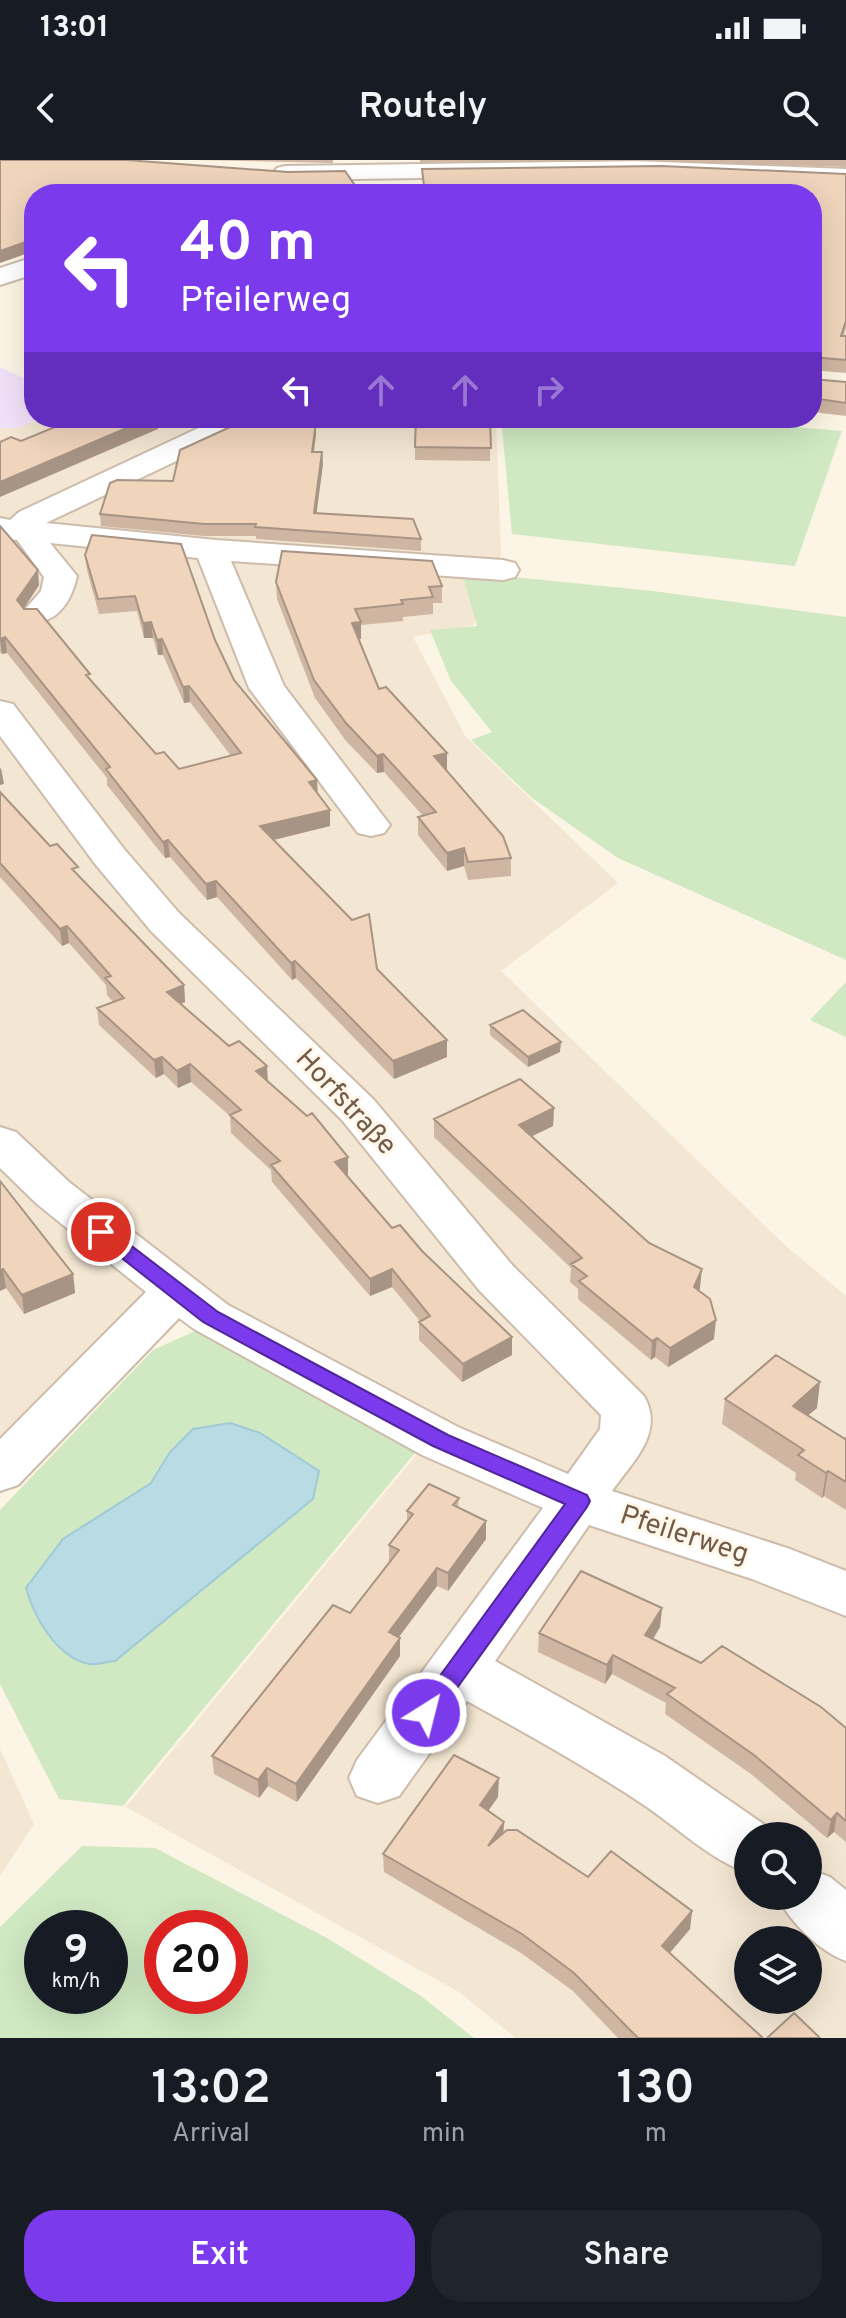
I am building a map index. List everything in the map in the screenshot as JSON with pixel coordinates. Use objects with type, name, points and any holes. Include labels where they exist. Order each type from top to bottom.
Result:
[{"type":"street","points":[[343,184],[268,174],[515,163],[668,161],[756,165],[846,176]]},
{"type":"street","points":[[490,184],[662,175],[788,184]]},
{"type":"street","points":[[822,188],[846,190]]},
{"type":"street","points":[[0,277],[24,269]]},
{"type":"street","points":[[18,530],[30,519],[223,428]]},
{"type":"street","points":[[18,530],[216,550],[503,570]]},
{"type":"street","points":[[18,530],[32,541],[61,576],[57,593],[38,614]]},
{"type":"street","points":[[216,550],[214,559],[267,688],[371,825]]},
{"type":"street","name":"Horfstraße","points":[[0,712],[110,857],[165,922],[358,1110],[496,1278],[626,1409],[626,1432],[378,1778]]},
{"type":"street","name":"Pfeilerweg","points":[[0,1142],[53,1193],[175,1292],[211,1317],[440,1441],[579,1501],[771,1564],[846,1594]]},
{"type":"street","points":[[0,1471],[175,1292]]},
{"type":"street","points":[[458,1669],[592,1741],[714,1819],[734,1835]]},
{"type":"street","points":[[822,1907],[846,1933]]},
{"type":"shaded area","points":[[0,367],[24,378],[24,426],[0,428]]},
{"type":"shaded area","points":[[24,426],[24,428],[496,428],[501,555],[473,625],[413,637],[465,736],[618,883],[501,971],[788,1248],[846,1296],[846,2038],[516,2038],[459,1992],[126,1807],[440,1426],[238,1312],[171,1266],[0,1443],[0,428]]},
{"type":"shaded area","points":[[0,1749],[34,1824],[0,1876]]},
{"type":"green space","points":[[502,428],[807,428],[842,431],[795,566],[512,534]]},
{"type":"green space","points":[[462,572],[653,591],[846,617],[846,960],[618,858],[532,798],[471,740],[492,732],[451,681],[430,630],[477,626]]},
{"type":"green space","points":[[846,982],[846,1037],[810,1020]]},
{"type":"green space","points":[[195,1331],[419,1448],[123,1806],[59,1799],[0,1684],[0,1510],[153,1350]],"holes":[[[318,1471],[313,1500],[115,1661],[90,1664],[63,1650],[33,1612],[63,1539],[151,1483]]]},
{"type":"green space","points":[[82,1846],[155,1848],[327,1938],[421,1996],[474,2038],[0,2038],[0,1927]]},
{"type":"water","points":[[230,1423],[260,1433],[319,1471],[313,1499],[115,1661],[89,1664],[66,1653],[41,1623],[26,1588],[63,1539],[151,1483],[170,1452],[193,1429]]},
{"type":"building","points":[[0,160],[126,160],[288,172],[345,171],[354,184],[24,184],[24,243],[0,251]]},
{"type":"building","points":[[661,166],[846,174],[846,321],[841,336],[846,336],[846,360],[822,358],[822,184],[424,184],[422,169]]},
{"type":"building","points":[[822,380],[846,382],[846,403],[822,399]]},
{"type":"building","points":[[53,428],[127,428],[0,482],[0,442],[11,437],[21,441]]},
{"type":"building","points":[[228,428],[315,428],[312,452],[322,452],[314,513],[413,519],[421,539],[100,514],[110,483],[117,480],[173,481],[180,450]]},
{"type":"building","points":[[416,428],[490,428],[491,448],[415,447]]},
{"type":"building","points":[[0,526],[38,570],[17,600],[24,609],[37,609],[90,674],[86,675],[156,754],[164,752],[179,769],[241,753],[189,686],[183,687],[162,639],[157,640],[151,622],[143,623],[135,596],[98,599],[85,555],[92,535],[181,544],[215,640],[234,680],[317,780],[309,782],[330,810],[260,826],[352,920],[369,914],[377,969],[447,1040],[393,1061],[295,961],[291,963],[216,881],[206,884],[168,840],[163,842],[106,769],[110,767],[5,637],[0,639]]},
{"type":"building","points":[[282,551],[432,561],[442,586],[429,587],[433,597],[355,609],[361,622],[352,623],[379,689],[386,687],[447,753],[434,756],[503,836],[511,858],[468,862],[464,848],[447,853],[418,817],[436,812],[383,754],[377,756],[346,723],[314,680],[276,582]]},
{"type":"building","points":[[0,792],[50,846],[57,844],[78,867],[72,869],[184,985],[167,992],[229,1046],[239,1041],[267,1066],[256,1071],[307,1116],[312,1113],[348,1157],[335,1162],[392,1228],[400,1225],[422,1251],[512,1337],[463,1364],[419,1322],[430,1316],[392,1269],[370,1279],[271,1165],[280,1161],[230,1115],[241,1110],[190,1064],[177,1071],[162,1057],[154,1060],[97,1008],[124,998],[105,978],[111,976],[67,926],[60,929],[0,863]]},
{"type":"building","points":[[523,1010],[561,1042],[528,1057],[490,1025]]},
{"type":"building","points":[[520,1079],[554,1108],[519,1125],[649,1243],[702,1269],[694,1287],[710,1299],[716,1320],[670,1348],[657,1338],[652,1341],[579,1281],[587,1276],[571,1264],[582,1258],[434,1119]]},
{"type":"building","points":[[0,1181],[73,1274],[22,1295],[3,1269],[0,1270]]},
{"type":"building","points":[[776,1355],[820,1382],[793,1406],[846,1438],[846,1482],[798,1455],[804,1450],[725,1399]]},
{"type":"building","points":[[429,1484],[459,1498],[453,1505],[486,1521],[448,1573],[437,1568],[389,1632],[400,1638],[296,1784],[267,1768],[258,1780],[212,1756],[333,1605],[350,1613],[399,1550],[389,1545],[413,1514],[407,1511]]},
{"type":"building","points":[[581,1571],[662,1608],[645,1635],[701,1663],[722,1646],[821,1707],[846,1728],[846,1821],[837,1813],[831,1820],[754,1755],[667,1694],[675,1688],[613,1655],[607,1665],[539,1633]]},
{"type":"building","points":[[454,1755],[499,1778],[480,1805],[504,1822],[488,1846],[507,1830],[517,1830],[588,1877],[611,1851],[692,1911],[662,1946],[763,2038],[638,2038],[574,1973],[522,1934],[383,1854]]},
{"type":"building","points":[[795,2014],[820,2038],[767,2038]]},
{"type":"route","points":[[101,1232],[211,1317],[440,1441],[579,1501],[426,1713]]}]
